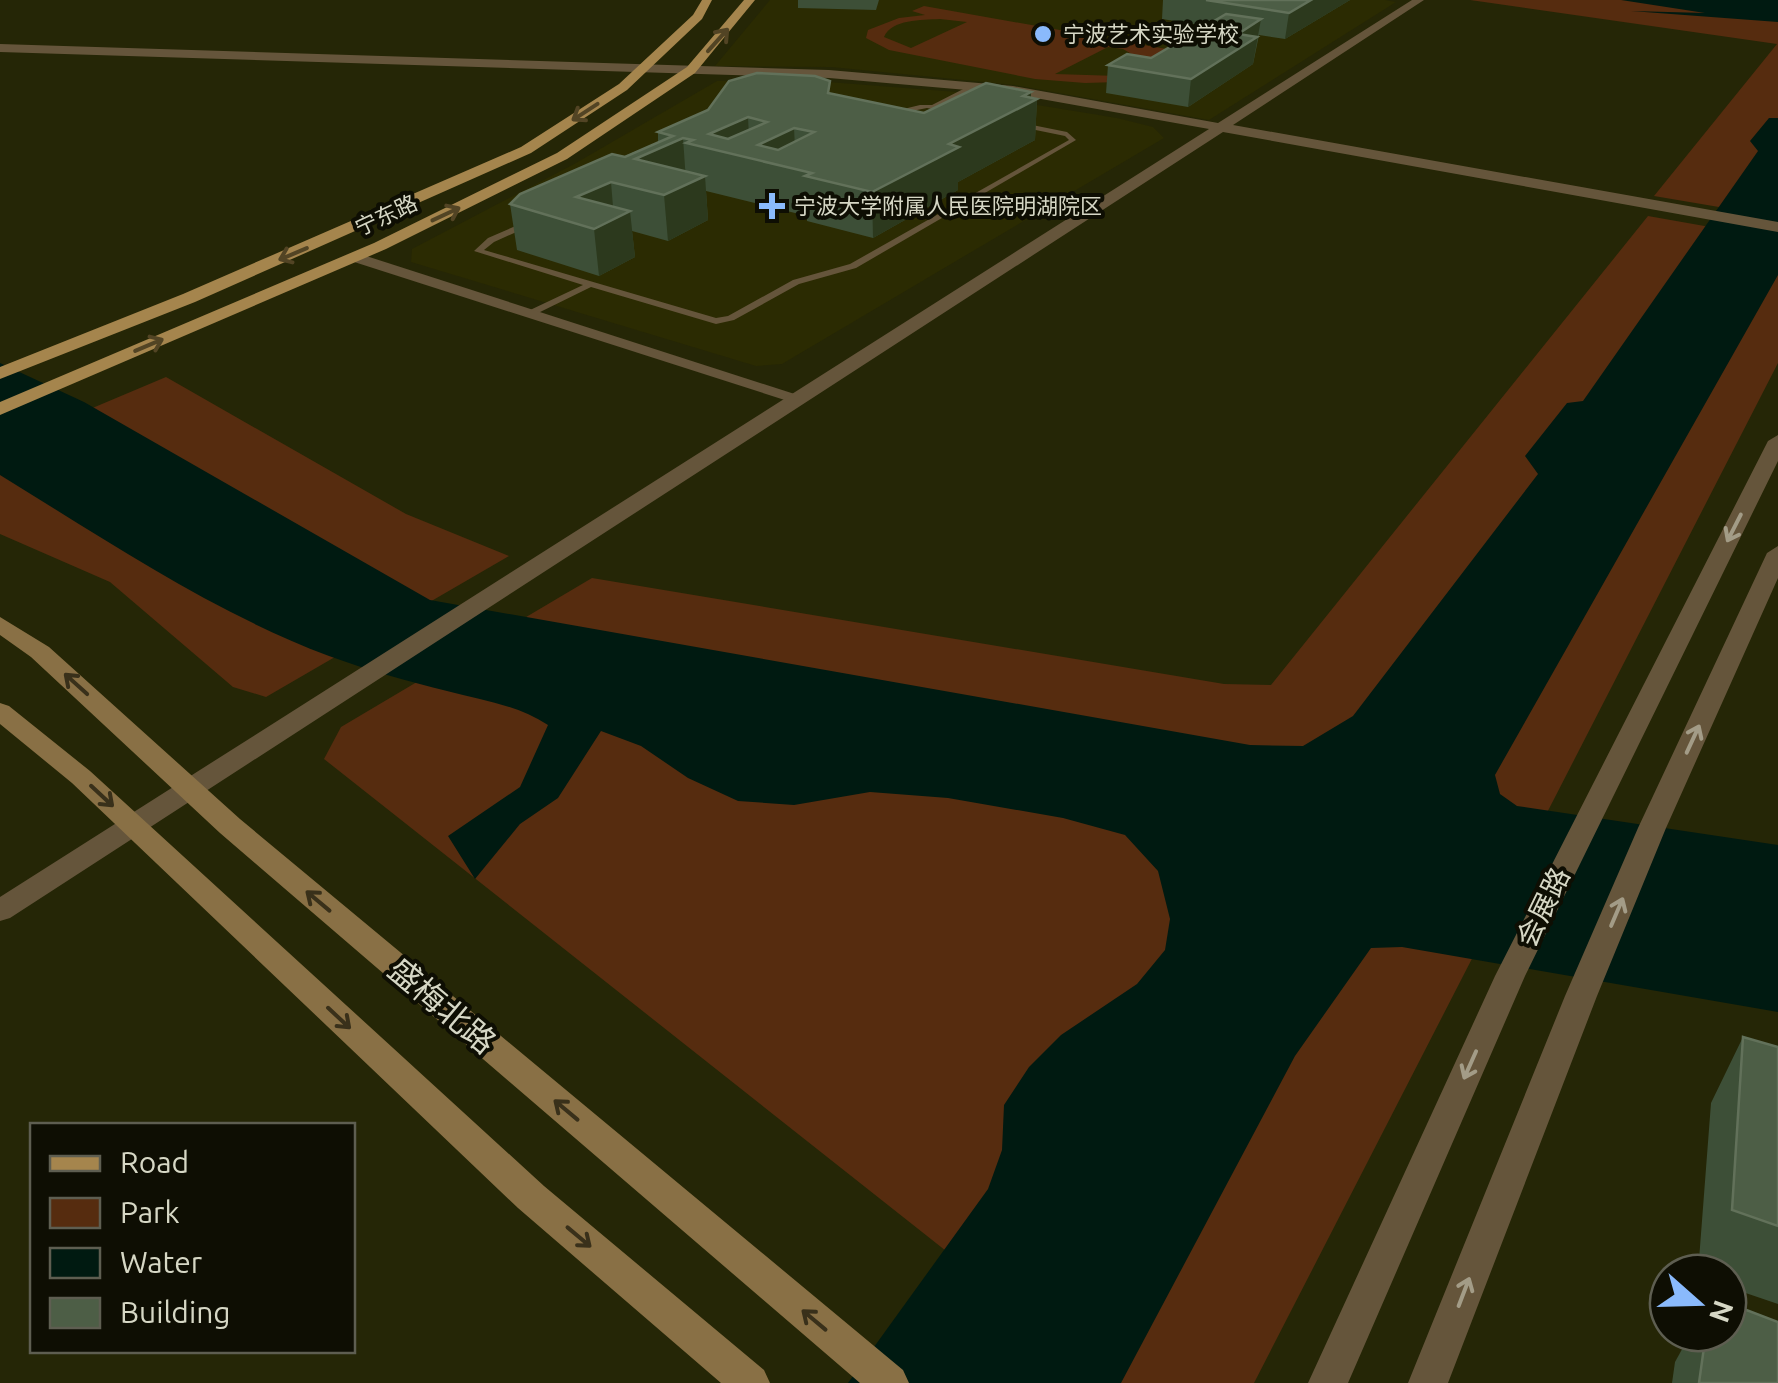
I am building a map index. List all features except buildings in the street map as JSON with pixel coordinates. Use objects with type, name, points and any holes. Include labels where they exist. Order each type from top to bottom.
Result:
[{"type":"main road","name":"宁东路","points":[[0,373],[304,249],[526,150],[623,87],[698,17],[706,0]]},
{"type":"main road","name":"宁东路","points":[[0,409],[354,257],[562,156],[691,70],[750,0]]},
{"type":"main road","name":"盛梅北路","points":[[0,624],[40,652],[230,826],[889,1383]]},
{"type":"main road","points":[[0,711],[81,777],[532,1197],[750,1383]]},
{"type":"street","points":[[0,911],[1417,0]]},
{"type":"street","points":[[0,48],[829,74],[972,86],[1220,126],[1778,227]]},
{"type":"street","points":[[354,257],[798,398]]},
{"type":"street","name":"会展路","points":[[1328,1383],[1510,976],[1778,441]]},
{"type":"street","points":[[1428,1383],[1581,996],[1652,828],[1778,553]]},
{"type":"lane","points":[[933,107],[972,86]]},
{"type":"lane","points":[[877,118],[910,106],[933,107],[1066,134],[1073,140],[853,266],[796,282],[731,318],[698,318],[478,251],[491,240],[689,153],[700,145],[711,127],[735,112],[800,106],[907,124]]},
{"type":"lane","points":[[947,119],[961,112]]},
{"type":"lane","points":[[531,314],[587,286]]},
{"type":"shaded area","name":"宁波艺术实验学校","points":[[770,0],[1396,2],[1209,120],[1015,85],[831,67],[715,66]]},
{"type":"shaded area","name":"宁波大学附属人民医院明湖院区","points":[[717,81],[815,81],[957,92],[1117,118],[1153,127],[1164,138],[782,364],[756,366],[411,262],[412,249],[576,163]]},
{"type":"green space","points":[[1470,0],[1778,0],[1778,217],[1654,196],[1777,44]]},
{"type":"green space","points":[[924,6],[1189,53],[1178,58],[1157,55],[1118,82],[1085,83],[1035,79],[889,50],[866,38],[868,30],[899,18],[925,15],[912,11]],"holes":[[[940,19],[967,22],[911,48],[884,37],[900,24]],[[1108,47],[1123,49],[1140,59],[1118,76],[1055,74]]]},
{"type":"green space","points":[[1648,216],[1778,239],[1778,363],[1254,1383],[1113,1383],[324,759],[341,727],[592,578],[1224,684],[1271,685]]},
{"type":"green space","points":[[166,377],[406,514],[509,556],[266,697],[233,687],[110,582],[0,534],[0,447]]},
{"type":"water","points":[[1621,0],[1778,0],[1778,22],[1631,11],[1705,13]]},
{"type":"water","points":[[1769,118],[1778,118],[1778,275],[1495,775],[1500,794],[1517,806],[1778,845],[1778,1012],[1402,947],[1371,948],[1295,1056],[1121,1383],[848,1383],[988,1189],[1002,1150],[1004,1105],[1029,1067],[1061,1035],[1137,984],[1165,950],[1170,919],[1158,871],[1125,835],[1063,818],[948,798],[870,792],[794,805],[738,801],[688,778],[641,746],[601,731],[558,798],[520,824],[475,879],[448,836],[520,787],[548,725],[512,708],[372,671],[286,638],[201,597],[0,475],[0,363],[84,402],[430,600],[1250,745],[1303,746],[1353,716],[1538,474],[1525,456],[1567,403],[1583,401],[1758,151],[1750,141]]},
{"type":"place","name":"宁波艺术实验学校","points":[[1043,34]]},
{"type":"place","name":"宁波大学附属人民医院明湖院区","points":[[772,206]]}]
